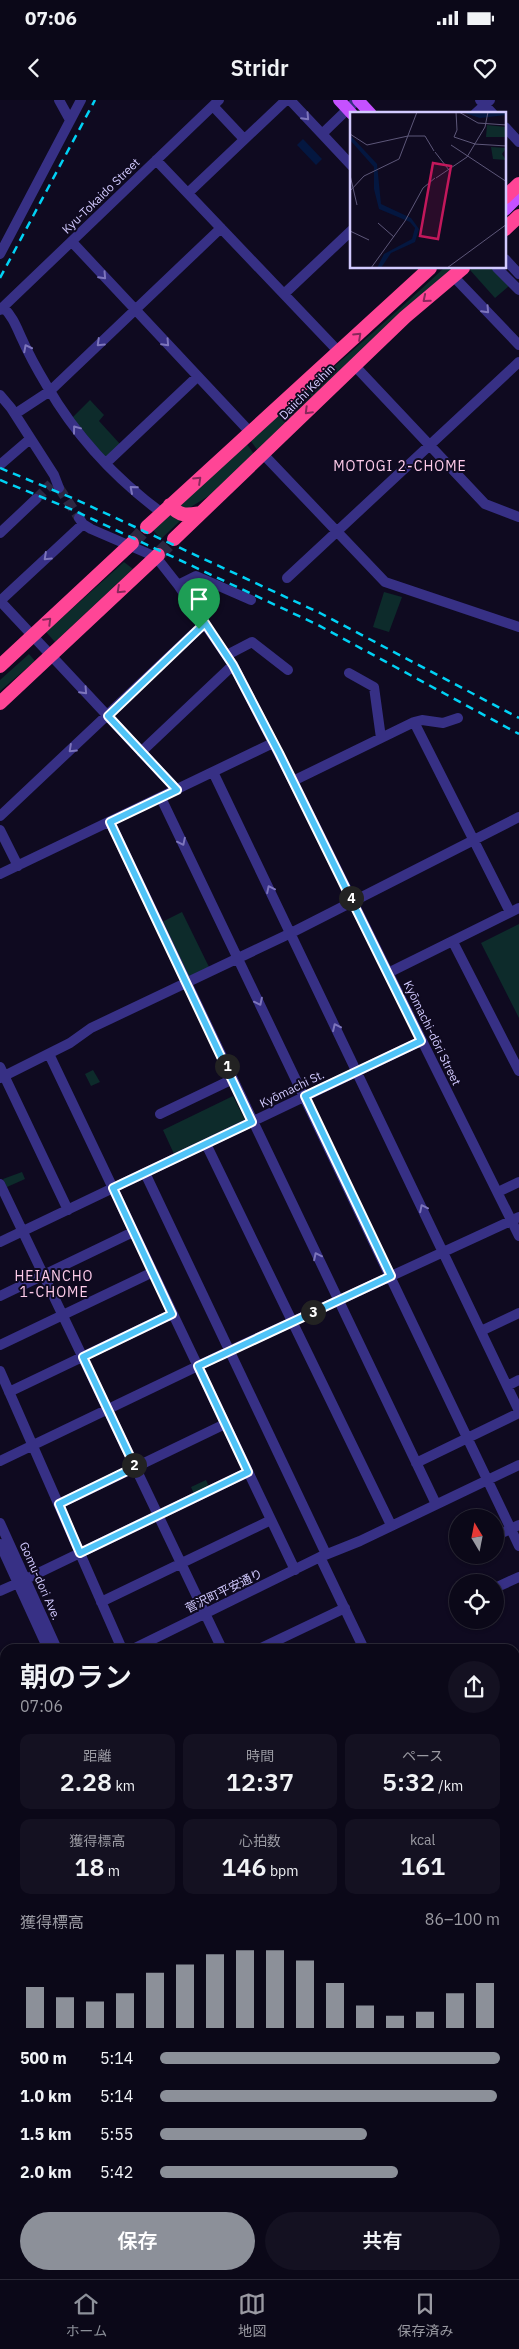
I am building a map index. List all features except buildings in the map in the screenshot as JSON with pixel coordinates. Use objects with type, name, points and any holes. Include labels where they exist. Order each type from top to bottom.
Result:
[{"type":"highway","points":[[506,196],[519,184]]},
{"type":"highway","points":[[506,229],[519,216]]},
{"type":"highway","name":"Daiichi Keihin","points":[[147,527],[429,269]]},
{"type":"highway","name":"Daiichi Keihin","points":[[174,539],[264,455],[405,317],[458,272]]},
{"type":"highway","points":[[166,509],[184,516],[202,513]]},
{"type":"highway","points":[[0,666],[130,544]]},
{"type":"highway","points":[[0,703],[157,556]]},
{"type":"highway","points":[[0,693],[38,668]]},
{"type":"main road","points":[[358,100],[369,112]]},
{"type":"main road","points":[[506,209],[519,196]]},
{"type":"street","points":[[59,100],[70,120]]},
{"type":"street","points":[[0,254],[81,100]]},
{"type":"street","points":[[188,193],[286,100]]},
{"type":"street","points":[[290,100],[350,164]]},
{"type":"street","points":[[322,134],[346,108],[358,100]]},
{"type":"street","points":[[477,112],[485,102]]},
{"type":"street","points":[[216,103],[244,139]]},
{"type":"street","name":"Kyu-Tokaido Street","points":[[1,308],[216,103]]},
{"type":"street","points":[[506,128],[519,142]]},
{"type":"street","points":[[156,160],[340,352]]},
{"type":"street","points":[[15,414],[50,391],[221,228]]},
{"type":"street","points":[[284,294],[350,232]]},
{"type":"street","points":[[72,242],[250,432]]},
{"type":"street","points":[[506,260],[519,274]]},
{"type":"street","points":[[498,269],[519,290]]},
{"type":"street","points":[[458,272],[519,345]]},
{"type":"street","points":[[1,308],[13,317],[21,338],[50,391],[80,435],[106,463],[166,509]]},
{"type":"street","points":[[287,578],[519,362]]},
{"type":"street","points":[[354,365],[486,504],[519,517]]},
{"type":"street","points":[[106,463],[197,377]]},
{"type":"street","points":[[0,395],[15,414],[55,484]]},
{"type":"street","points":[[1,464],[30,439]]},
{"type":"street","points":[[264,455],[385,582],[519,627]]},
{"type":"street","points":[[0,533],[36,499]]},
{"type":"street","points":[[157,556],[81,521],[0,601],[177,790]]},
{"type":"street","name":"Kyōmachi-dōri Street","points":[[157,556],[233,665],[293,781],[421,1041],[498,1192],[515,1219],[519,1236]]},
{"type":"street","points":[[178,585],[196,576],[251,600]]},
{"type":"street","points":[[0,816],[205,623]]},
{"type":"street","points":[[227,656],[252,642],[288,670]]},
{"type":"street","points":[[141,752],[233,665]]},
{"type":"street","points":[[349,673],[374,687],[381,738]]},
{"type":"street","points":[[293,781],[414,722],[422,720],[443,723],[458,718]]},
{"type":"street","points":[[388,973],[515,910],[473,840],[414,722]]},
{"type":"street","points":[[0,874],[161,798],[273,742]]},
{"type":"street","points":[[213,772],[482,1331],[519,1412],[416,1463]]},
{"type":"street","points":[[161,798],[487,1480],[515,1526],[519,1546]]},
{"type":"street","points":[[68,1210],[1,1073],[50,1054],[91,1028],[291,933],[519,817]]},
{"type":"street","points":[[110,822],[436,1504]]},
{"type":"street","points":[[0,830],[18,866]]},
{"type":"street","points":[[453,942],[519,1071]]},
{"type":"street","name":"Kyōmachi St.","points":[[0,1242],[421,1041]]},
{"type":"street","points":[[50,1054],[295,1570]]},
{"type":"street","points":[[160,1114],[233,1079]]},
{"type":"street","points":[[206,1144],[391,1525]]},
{"type":"street","points":[[145,1172],[229,1351],[362,1644]]},
{"type":"street","points":[[498,1192],[519,1182]]},
{"type":"street","points":[[0,1184],[220,1644]]},
{"type":"street","points":[[0,1461],[229,1351],[515,1219]]},
{"type":"street","points":[[0,1296],[133,1232]]},
{"type":"street","points":[[0,1345],[152,1272]]},
{"type":"street","points":[[482,1331],[519,1313]]},
{"type":"street","points":[[9,1392],[172,1314]]},
{"type":"street","points":[[0,1371],[120,1644]]},
{"type":"street","points":[[507,1386],[519,1380]]},
{"type":"street","points":[[59,1504],[225,1424]]},
{"type":"street","name":"菅沢町平安通り","points":[[143,1644],[323,1556],[519,1465]]},
{"type":"street","points":[[0,1591],[248,1472]]},
{"type":"street","points":[[101,1602],[271,1520]]},
{"type":"street","name":"Gomu-dori Ave.","points":[[0,1524],[46,1644]]},
{"type":"street","name":"Gomu-dori Ave.","points":[[0,1544],[22,1581],[54,1644]]},
{"type":"street","points":[[504,1584],[519,1577]]},
{"type":"street","points":[[269,1644],[345,1608]]},
{"type":"green space","points":[[443,269],[453,269],[258,451],[250,440]]},
{"type":"green space","points":[[493,269],[509,286],[495,298],[470,270]]},
{"type":"green space","points":[[90,400],[104,415],[99,421],[120,444],[108,456],[104,456],[72,418]]},
{"type":"green space","points":[[246,443],[254,454],[215,492],[186,510],[178,508]]},
{"type":"green space","points":[[170,515],[182,519],[161,539],[153,530]]},
{"type":"green space","points":[[124,562],[133,569],[55,642],[46,632]]},
{"type":"green space","points":[[384,592],[402,597],[389,632],[373,627]]},
{"type":"green space","points":[[29,654],[35,661],[0,691],[0,680]]},
{"type":"green space","points":[[182,912],[209,967],[188,977],[162,922]]},
{"type":"green space","points":[[519,924],[519,1018],[481,943]]},
{"type":"green space","points":[[93,1070],[100,1082],[91,1086],[85,1074]]},
{"type":"green space","points":[[233,1096],[245,1120],[174,1154],[163,1130]]},
{"type":"green space","points":[[22,1172],[25,1179],[7,1187],[3,1179]]},
{"type":"green space","points":[[206,1480],[209,1487],[194,1494],[191,1487]]},
{"type":"water","points":[[303,139],[322,159],[316,165],[297,145]]},
{"type":"tunnel","points":[[36,499],[51,484]]},
{"type":"tunnel","points":[[59,488],[79,518]]},
{"type":"tunnel","points":[[132,543],[147,527]]},
{"type":"tunnel","points":[[158,555],[174,539]]},
{"type":"railway","points":[[0,278],[95,100]]},
{"type":"railway","points":[[0,468],[77,500],[320,613],[519,718]]},
{"type":"railway","points":[[0,480],[73,510],[318,625],[519,734]]},
{"type":"district","name":"MOTOGI 2-CHOME","points":[[400,466]]},
{"type":"district","name":"HEIANCHO 1-CHOME","points":[[54,1284]]},
{"type":"route","points":[[205,623],[233,665],[293,781],[421,1041],[305,1096],[391,1276],[198,1366],[248,1472],[80,1553],[59,1504],[135,1467],[83,1357],[172,1314],[113,1188],[252,1122],[110,822],[177,790],[108,716],[199,629],[205,623]]}]
